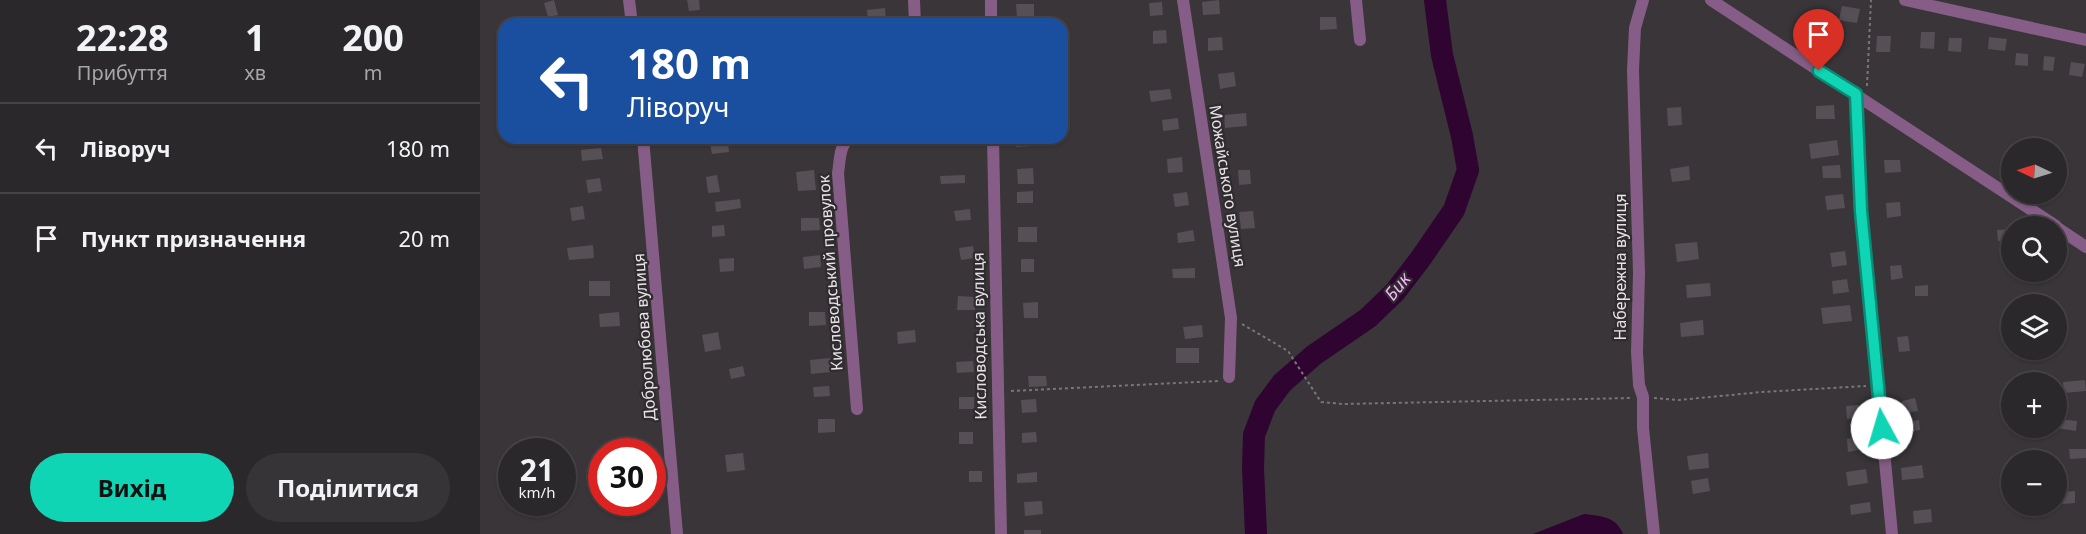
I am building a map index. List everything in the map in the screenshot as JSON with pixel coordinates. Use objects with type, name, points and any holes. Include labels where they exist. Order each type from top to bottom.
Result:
[{"type":"street","points":[[629,0],[631,18]]},
{"type":"street","points":[[914,0],[915,18]]},
{"type":"street","points":[[991,0],[991,18]]},
{"type":"street","name":"Можайського вулиця","points":[[1183,0],[1231,318],[1229,377]]},
{"type":"street","points":[[1356,0],[1360,40]]},
{"type":"street","name":"Набережна вулиця","points":[[1643,0],[1635,28],[1633,70],[1639,273],[1637,351],[1654,534]]},
{"type":"street","points":[[1711,0],[2039,216]]},
{"type":"street","points":[[1905,0],[2086,40]]},
{"type":"street","points":[[1861,98],[1861,211],[1892,534]]},
{"type":"street","name":"Добролюбова вулиця","points":[[644,144],[677,534]]},
{"type":"street","name":"Кисловодський провулок","points":[[844,144],[840,155],[838,173],[857,409]]},
{"type":"street","name":"Кисловодська вулиця","points":[[993,144],[1001,534]]},
{"type":"street","points":[[2067,234],[2086,247]]},
{"type":"path","points":[[1861,98],[1872,0]]},
{"type":"path","points":[[1231,318],[1288,351],[1321,402],[1343,404],[1643,397],[1678,400],[1878,385]]},
{"type":"path","points":[[997,391],[1216,382],[1229,377]]},
{"type":"shaded area","points":[[1584,514],[1602,516],[1612,520],[1623,534],[1533,534]]},
{"type":"building","points":[[554,0],[558,15],[548,17],[544,3]]},
{"type":"building","points":[[687,0],[699,0],[700,10],[689,11]]},
{"type":"building","points":[[1219,0],[1220,14],[1203,15],[1202,2]]},
{"type":"building","points":[[1162,2],[1163,15],[1150,16],[1149,3]]},
{"type":"building","points":[[1016,4],[1034,4],[1034,17],[1017,18]]},
{"type":"building","points":[[1842,6],[1860,9],[1857,23],[1839,20]]},
{"type":"building","points":[[885,8],[886,18],[868,18],[867,10]]},
{"type":"building","points":[[1320,17],[1336,17],[1337,29],[1320,30]]},
{"type":"building","points":[[1166,30],[1167,43],[1153,44],[1153,31]]},
{"type":"building","points":[[1921,32],[1935,32],[1934,49],[1920,48]]},
{"type":"building","points":[[1877,36],[1891,36],[1890,52],[1876,52]]},
{"type":"building","points":[[1222,37],[1223,50],[1208,51],[1208,38]]},
{"type":"building","points":[[1989,37],[2007,39],[2005,51],[1988,49]]},
{"type":"building","points":[[1949,38],[1962,38],[1961,52],[1948,51]]},
{"type":"building","points":[[2016,53],[2028,54],[2028,66],[2015,65]]},
{"type":"building","points":[[2044,56],[2055,57],[2053,71],[2043,70]]},
{"type":"building","points":[[2071,62],[2085,64],[2082,77],[2069,75]]},
{"type":"building","points":[[1234,72],[1236,86],[1220,89],[1218,74]]},
{"type":"building","points":[[1170,89],[1172,99],[1151,102],[1149,91]]},
{"type":"building","points":[[1834,105],[1835,119],[1816,119],[1816,106]]},
{"type":"building","points":[[1681,107],[1682,125],[1668,126],[1667,108]]},
{"type":"building","points":[[1246,113],[1247,126],[1225,128],[1224,115]]},
{"type":"building","points":[[1178,118],[1179,129],[1163,131],[1162,120]]},
{"type":"building","points":[[1837,140],[1839,155],[1811,159],[1809,144]]},
{"type":"building","points":[[710,144],[728,144],[729,152],[712,154]]},
{"type":"building","points":[[1016,144],[1032,144],[1032,146],[1016,147]]},
{"type":"building","points":[[601,148],[603,159],[582,161],[581,150]]},
{"type":"building","points":[[1182,157],[1183,172],[1168,173],[1167,159]]},
{"type":"building","points":[[1884,160],[1900,160],[1901,172],[1885,173]]},
{"type":"building","points":[[1840,165],[1841,178],[1823,178],[1822,166]]},
{"type":"building","points":[[1689,166],[1690,180],[1672,182],[1670,169]]},
{"type":"building","points":[[1033,168],[1034,184],[1018,184],[1017,169]]},
{"type":"building","points":[[814,170],[816,190],[798,191],[796,172]]},
{"type":"building","points":[[1238,170],[1250,170],[1251,184],[1239,185]]},
{"type":"building","points":[[717,175],[720,192],[708,193],[706,177]]},
{"type":"building","points":[[965,175],[965,183],[941,184],[940,176]]},
{"type":"building","points":[[600,178],[602,191],[588,193],[586,180]]},
{"type":"building","points":[[1033,191],[1033,203],[1017,203],[1017,192]]},
{"type":"building","points":[[1187,192],[1189,205],[1175,207],[1173,194]]},
{"type":"building","points":[[1843,194],[1845,208],[1827,210],[1825,196]]},
{"type":"building","points":[[740,199],[741,208],[716,212],[715,202]]},
{"type":"building","points":[[1900,202],[1901,216],[1887,218],[1886,203]]},
{"type":"building","points":[[583,206],[585,219],[572,221],[570,208]]},
{"type":"building","points":[[970,209],[971,220],[956,221],[954,211]]},
{"type":"building","points":[[1253,211],[1255,228],[1241,229],[1239,212]]},
{"type":"building","points":[[801,218],[819,218],[820,230],[801,231]]},
{"type":"building","points":[[724,225],[725,236],[712,237],[712,226]]},
{"type":"building","points":[[1018,227],[1037,227],[1037,242],[1018,242]]},
{"type":"building","points":[[1193,230],[1195,241],[1178,243],[1177,233]]},
{"type":"building","points":[[1997,230],[2001,230],[2001,241],[1998,241]]},
{"type":"building","points":[[1697,242],[1699,259],[1677,262],[1675,244]]},
{"type":"building","points":[[593,245],[594,258],[569,260],[567,248]]},
{"type":"building","points":[[973,246],[975,258],[961,260],[959,248]]},
{"type":"building","points":[[1845,251],[1847,265],[1832,267],[1830,253]]},
{"type":"building","points":[[820,255],[821,267],[804,269],[803,257]]},
{"type":"building","points":[[734,258],[734,271],[720,272],[719,259]]},
{"type":"building","points":[[1021,259],[1034,259],[1034,272],[1021,272]]},
{"type":"building","points":[[1901,265],[1903,278],[1891,280],[1890,266]]},
{"type":"building","points":[[1195,268],[1195,278],[1173,278],[1172,269]]},
{"type":"building","points":[[1847,279],[1849,292],[1833,294],[1832,281]]},
{"type":"building","points":[[589,281],[610,281],[610,296],[589,296]]},
{"type":"building","points":[[1710,283],[1711,296],[1687,298],[1686,285]]},
{"type":"building","points":[[1928,285],[1928,296],[1915,296],[1915,286]]},
{"type":"building","points":[[958,296],[975,297],[975,310],[957,310]]},
{"type":"building","points":[[1038,302],[1038,318],[1024,318],[1023,303]]},
{"type":"building","points":[[1850,305],[1852,321],[1823,324],[1821,308]]},
{"type":"building","points":[[619,312],[620,326],[600,327],[599,314]]},
{"type":"building","points":[[809,312],[825,312],[826,325],[809,326]]},
{"type":"building","points":[[1703,320],[1704,335],[1681,337],[1680,323]]},
{"type":"building","points":[[1202,325],[1203,337],[1185,339],[1183,327]]},
{"type":"building","points":[[915,330],[916,342],[898,344],[897,332]]},
{"type":"building","points":[[718,332],[721,349],[705,352],[702,335]]},
{"type":"building","points":[[1908,336],[1910,351],[1899,352],[1897,337]]},
{"type":"building","points":[[1176,348],[1199,348],[1199,363],[1176,363]]},
{"type":"building","points":[[830,358],[831,372],[811,374],[810,360]]},
{"type":"building","points":[[973,361],[974,372],[957,373],[956,362]]},
{"type":"building","points":[[743,366],[745,376],[731,379],[729,369]]},
{"type":"building","points":[[1028,376],[1046,376],[1047,386],[1029,387]]},
{"type":"building","points":[[2085,380],[2086,391],[2067,393],[2067,382]]},
{"type":"building","points":[[829,386],[830,396],[814,397],[813,387]]},
{"type":"building","points":[[959,397],[974,397],[974,409],[959,409]]},
{"type":"building","points":[[1915,398],[1918,411],[1904,413],[1902,401]]},
{"type":"building","points":[[1036,399],[1037,412],[1022,413],[1021,400]]},
{"type":"building","points":[[1859,405],[1860,417],[1847,419],[1846,406]]},
{"type":"building","points":[[818,419],[835,419],[835,432],[818,433]]},
{"type":"building","points":[[1919,420],[1920,430],[1906,432],[1904,422]]},
{"type":"building","points":[[2067,420],[2077,421],[2076,431],[2067,430]]},
{"type":"building","points":[[959,432],[973,432],[973,444],[959,444]]},
{"type":"building","points":[[1036,432],[1037,442],[1022,443],[1022,433]]},
{"type":"building","points":[[1862,436],[1864,449],[1848,452],[1847,439]]},
{"type":"building","points":[[2069,449],[2086,449],[2086,458],[2070,459]]},
{"type":"building","points":[[743,453],[745,470],[727,472],[725,455]]},
{"type":"building","points":[[1708,453],[1709,468],[1689,470],[1687,456]]},
{"type":"building","points":[[1922,465],[1924,478],[1902,480],[1901,468]]},
{"type":"building","points":[[1866,469],[1868,483],[1848,486],[1846,472]]},
{"type":"building","points":[[969,471],[982,471],[982,482],[969,482]]},
{"type":"building","points":[[1037,472],[1037,482],[1017,483],[1017,474]]},
{"type":"building","points":[[1708,478],[1710,491],[1693,494],[1691,481]]},
{"type":"building","points":[[2075,491],[2075,503],[2067,504],[2067,492]]},
{"type":"building","points":[[1042,501],[1043,514],[1025,516],[1024,502]]},
{"type":"building","points":[[1870,502],[1871,512],[1851,515],[1850,505]]},
{"type":"building","points":[[1931,509],[1932,522],[1914,524],[1913,511]]},
{"type":"building","points":[[1024,530],[1041,530],[1041,534],[1024,534]]},
{"type":"waterway","name":"Бик","points":[[1256,534],[1254,435],[1265,406],[1282,383],[1314,355],[1368,318],[1395,292],[1454,210],[1468,170],[1442,55],[1435,0]]},
{"type":"route","points":[[1819,71],[1856,94],[1861,211],[1882,428]]}]
